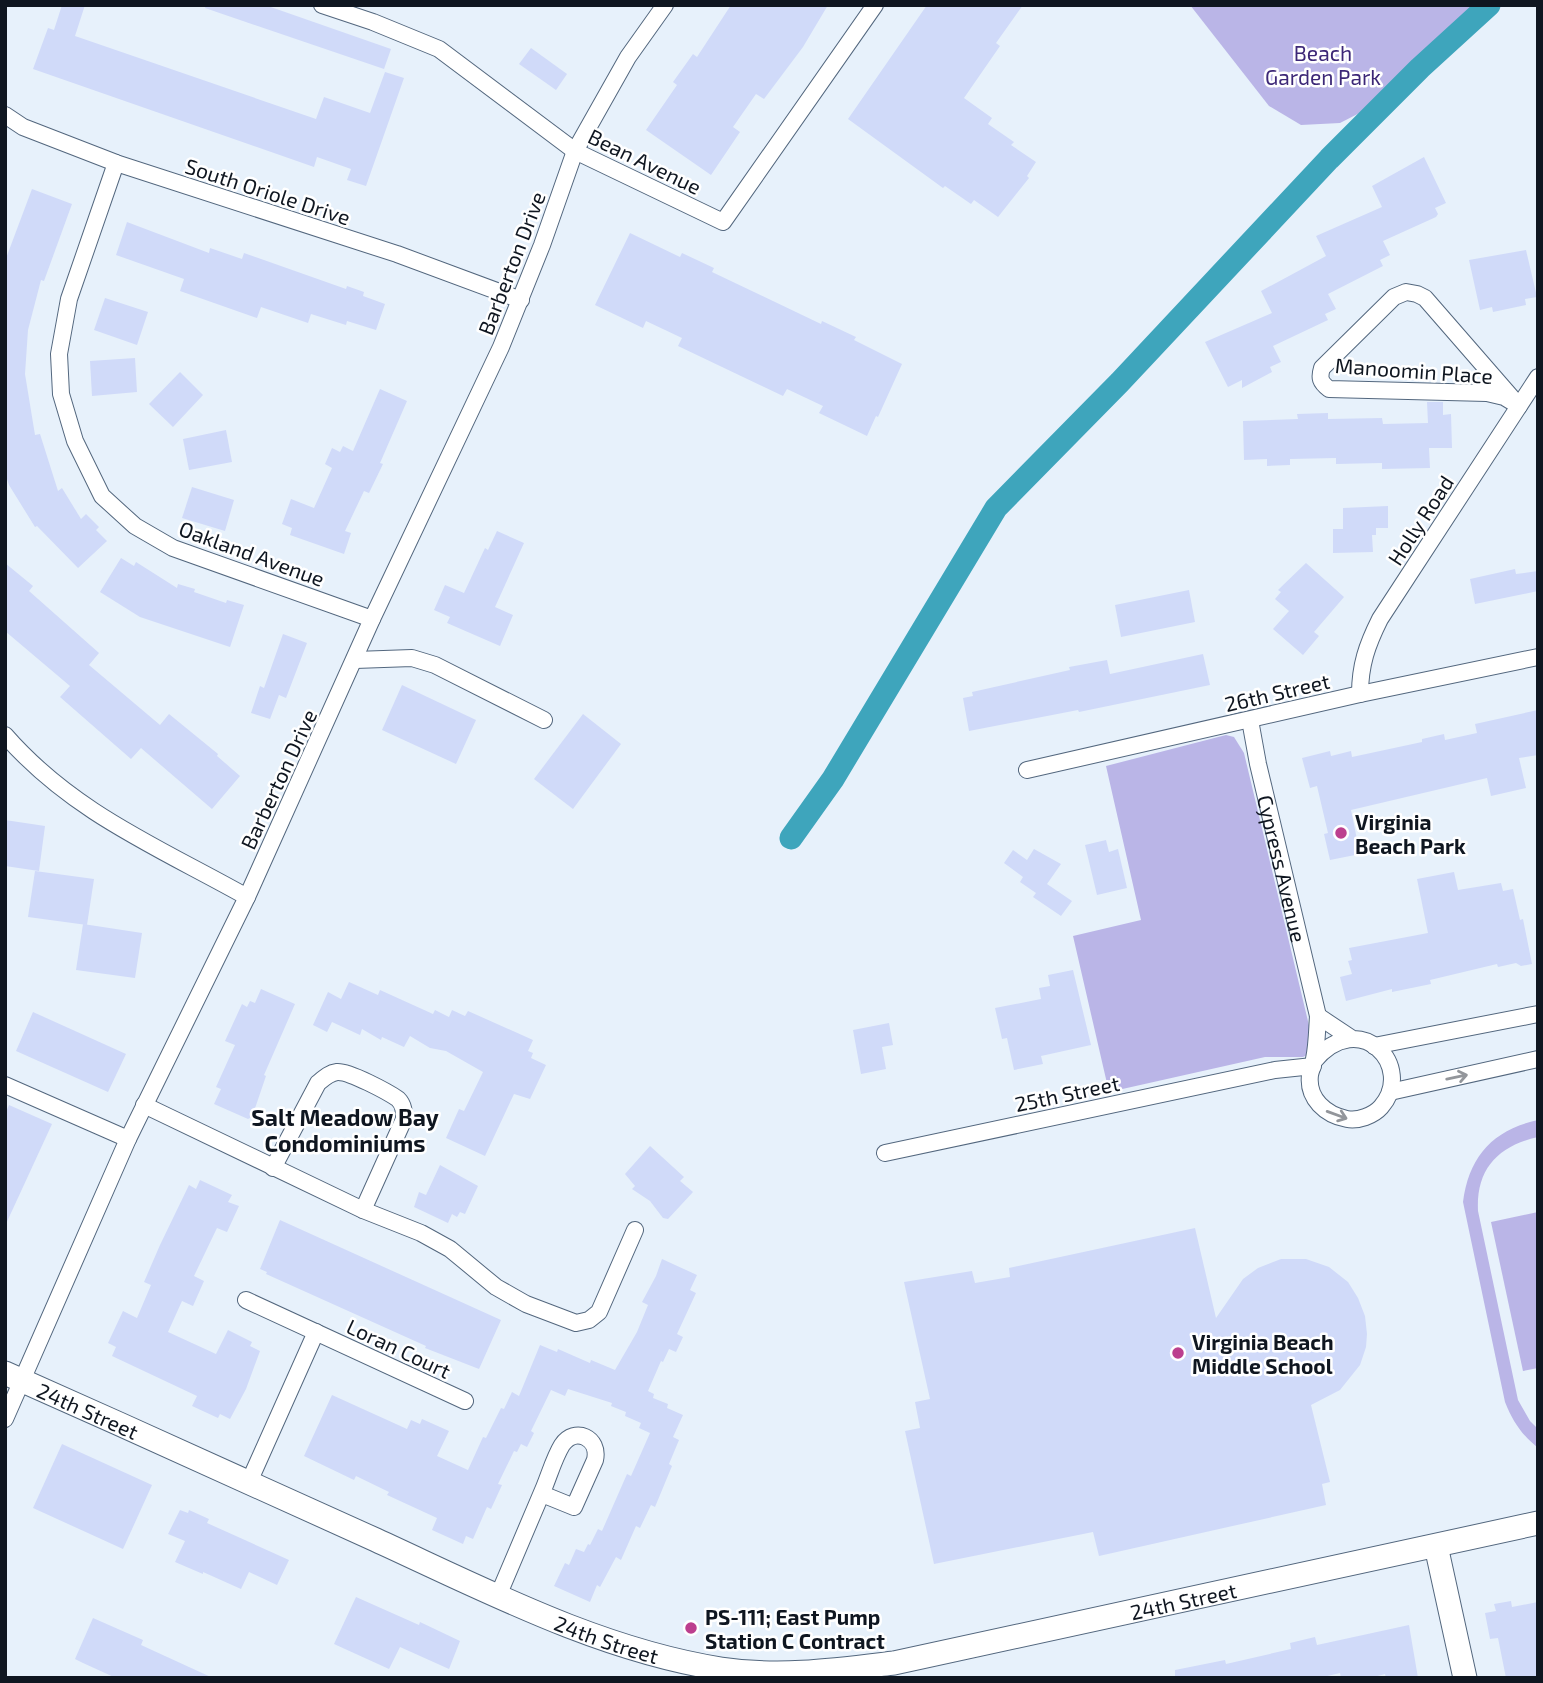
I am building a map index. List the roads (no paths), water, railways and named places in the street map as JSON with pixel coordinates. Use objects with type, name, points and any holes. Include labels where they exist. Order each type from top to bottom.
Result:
[{"type":"street","name":"Bean Avenue","points":[[322,5],[439,49],[575,151],[723,222],[875,5]]},
{"type":"street","name":"Barberton Drive","points":[[5,1419],[14,1377],[247,897],[372,619],[501,347],[521,300],[575,151],[628,57],[665,5]]},
{"type":"street","name":"South Oriole Drive","points":[[5,115],[23,127],[116,163],[397,254],[521,300]]},
{"type":"street","name":"Oakland Avenue","points":[[116,163],[69,299],[59,354],[61,394],[75,441],[102,496],[135,526],[173,548],[372,619]]},
{"type":"street","name":"Manoomin Place","points":[[1406,292],[1425,298],[1519,406],[1504,397],[1487,393],[1329,389],[1322,384],[1319,376],[1322,368],[1394,297],[1406,292]]},
{"type":"street","name":"Holly Road","points":[[1360,694],[1364,651],[1380,619],[1538,377]]},
{"type":"street","name":"26th Street","points":[[1027,770],[1360,694],[1538,657]]},
{"type":"street","points":[[355,660],[412,658],[435,665],[544,720]]},
{"type":"street","name":"Cypress Avenue","points":[[1250,720],[1318,1016],[1313,1064]]},
{"type":"street","points":[[5,735],[48,777],[89,809],[134,838],[247,897]]},
{"type":"street","points":[[1374,1046],[1538,1014]]},
{"type":"street","points":[[1318,1016],[1351,1038],[1374,1046],[1385,1055],[1391,1069],[1390,1092],[1538,1059]]},
{"type":"street","name":"25th Street","points":[[886,1153],[1313,1064],[1325,1047],[1351,1038]]},
{"type":"street","points":[[1313,1064],[1310,1084],[1314,1098]]},
{"type":"street","points":[[273,1168],[318,1083],[327,1075],[338,1072],[348,1074],[399,1100],[404,1109],[404,1119],[363,1210]]},
{"type":"street","name":"25th Street","points":[[1257,1074],[1283,1075],[1298,1081],[1322,1109],[1334,1117],[1353,1120],[1369,1116],[1381,1108],[1390,1092]]},
{"type":"street","points":[[5,1085],[128,1139]]},
{"type":"street","points":[[145,1105],[363,1210],[421,1233],[450,1249],[496,1287],[576,1322],[589,1320],[599,1312],[635,1230]]},
{"type":"street","name":"Loran Court","points":[[246,1300],[465,1401]]},
{"type":"street","name":"Loran Court","points":[[249,1482],[316,1332]]},
{"type":"street","name":"24th Street","points":[[14,1377],[498,1596],[620,1645],[667,1658],[767,1674],[813,1673],[894,1663],[1538,1523]]},
{"type":"street","points":[[498,1596],[541,1494]]},
{"type":"street","points":[[1436,1546],[1465,1678]]},
{"type":"waterway","points":[[791,838],[833,779],[996,508],[1120,382],[1329,159],[1420,68],[1489,5]]},
{"type":"place","name":"Virginia Beach Park","points":[[1341,833]]},
{"type":"place","name":"Virginia Beach Middle School","points":[[1178,1353]]},
{"type":"place","name":"PS-111; East Pump Station C Contract","points":[[691,1628]]},
{"type":"district","name":"Salt Meadow Bay Condominiums","points":[[345,1130]]},
{"type":"park label","name":"Beach Garden Park","points":[[1323,64]]}]
